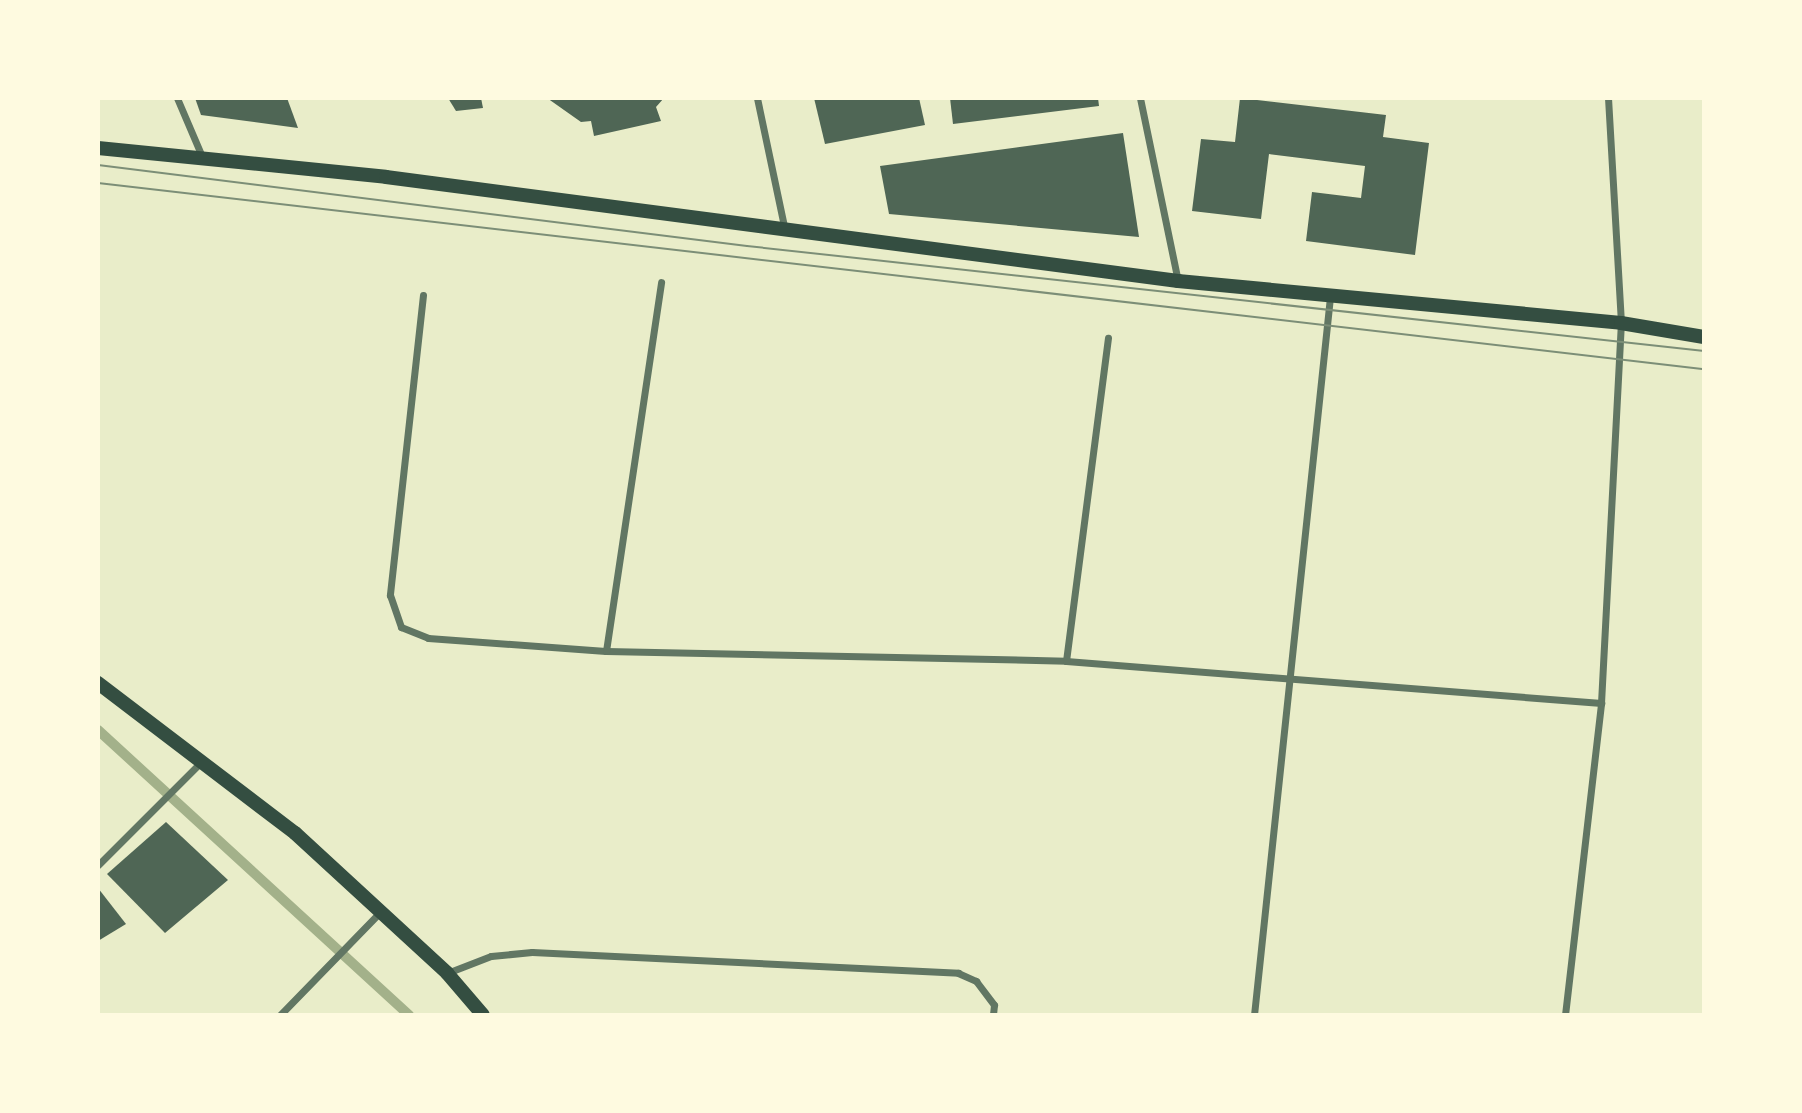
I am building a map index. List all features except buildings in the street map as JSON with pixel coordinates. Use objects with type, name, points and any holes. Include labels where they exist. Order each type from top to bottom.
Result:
[{"type":"main road","points":[[98,148],[386,177],[785,234],[1178,281],[1621,323],[1704,337]]},
{"type":"main road","points":[[98,683],[202,761],[381,911],[447,973],[484,1015]]},
{"type":"street","points":[[177,98],[203,160]]},
{"type":"street","points":[[757,98],[785,234]]},
{"type":"street","points":[[1140,98],[1178,281]]},
{"type":"street","points":[[1565,1015],[1601,703],[1621,323],[1608,98]]},
{"type":"street","points":[[606,651],[660,282]]},
{"type":"street","points":[[423,295],[392,614],[401,627],[429,638],[606,651],[1066,662],[1601,703]]},
{"type":"street","points":[[1254,1015],[1330,297]]},
{"type":"street","points":[[1066,662],[1108,338]]},
{"type":"street","points":[[98,865],[202,761]]},
{"type":"street","points":[[280,1015],[381,911]]},
{"type":"street","points":[[447,973],[491,956],[532,952],[958,973],[976,981],[994,1005],[993,1015]]},
{"type":"waterway","points":[[98,730],[409,1015]]},
{"type":"tram line","points":[[98,165],[747,246],[1704,351]]},
{"type":"tram line","points":[[98,183],[1704,369]]}]
